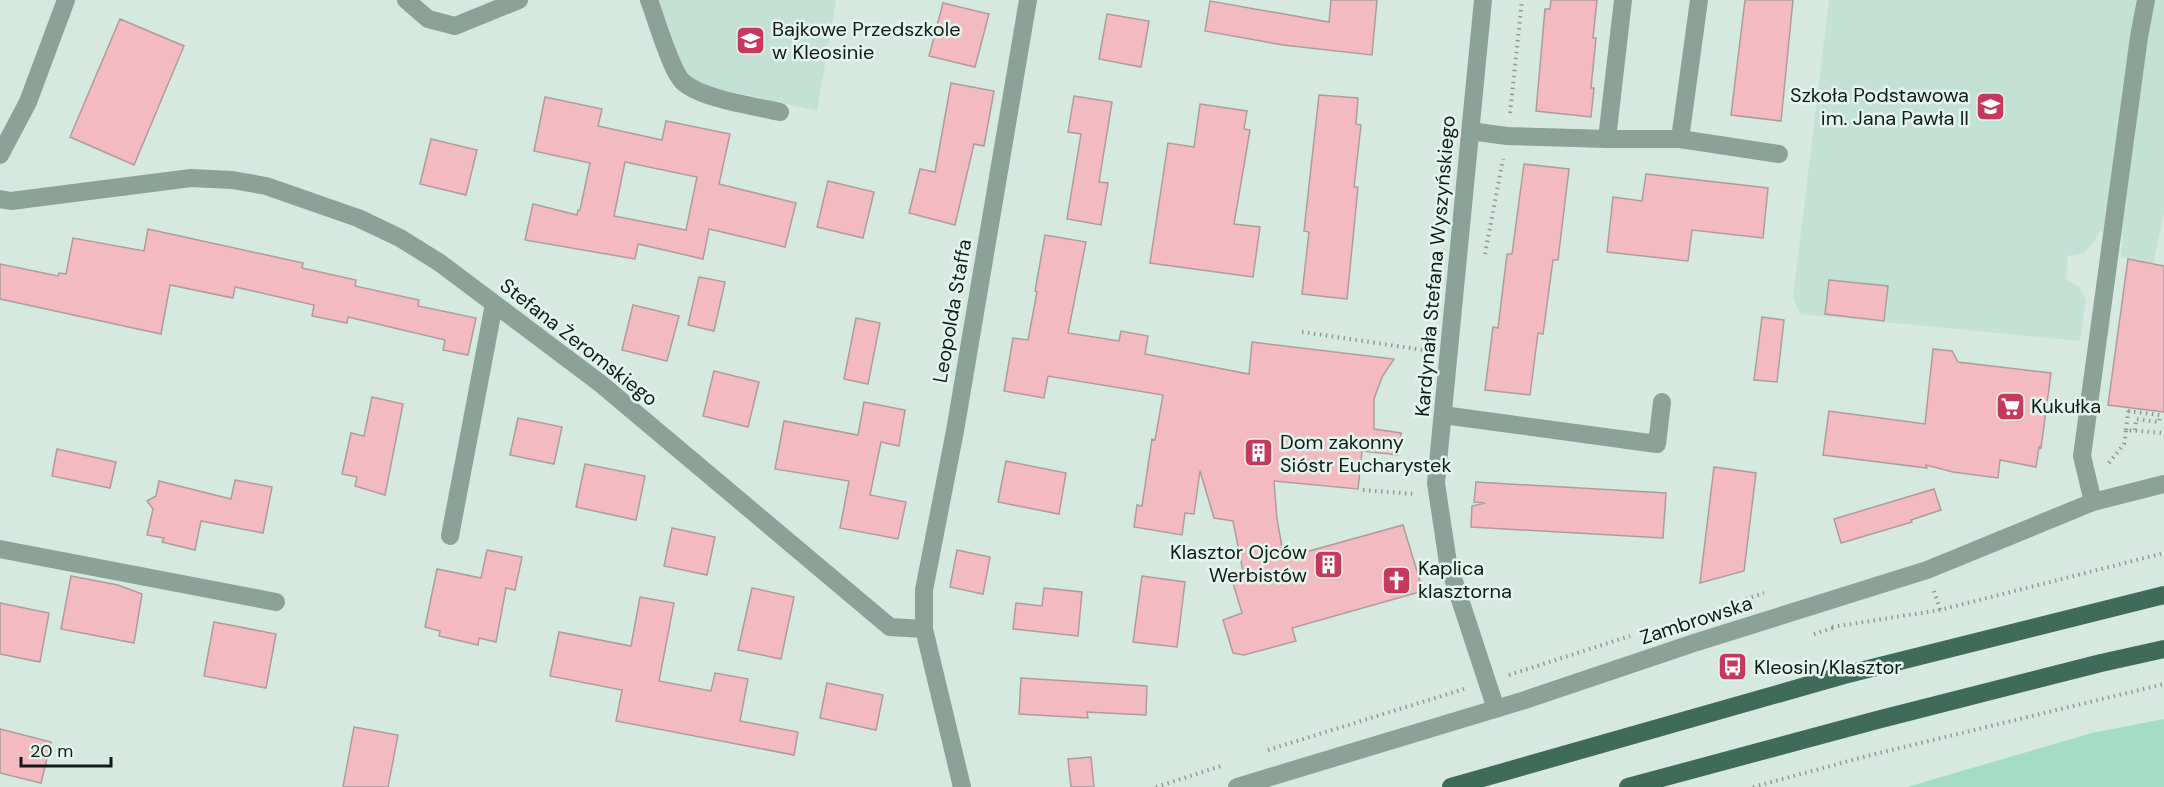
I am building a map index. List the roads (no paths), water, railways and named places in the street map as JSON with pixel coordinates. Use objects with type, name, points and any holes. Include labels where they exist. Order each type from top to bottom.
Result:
[{"type":"main road","points":[[1451,787],[1844,675],[2164,595]]},
{"type":"main road","points":[[1628,787],[1877,720],[2164,649]]},
{"type":"street","points":[[0,155],[28,102],[66,0]]},
{"type":"street","points":[[406,0],[428,19],[455,26],[519,0]]},
{"type":"street","points":[[649,0],[681,81],[698,93],[780,112]]},
{"type":"street","name":"Leopolda Staffa","points":[[924,629],[924,590],[955,431],[1028,0]]},
{"type":"street","name":"Kardynała Stefana Wyszyńskiego","points":[[1484,0],[1436,483],[1448,563],[1496,709]]},
{"type":"street","points":[[1607,139],[1623,0]]},
{"type":"street","points":[[1680,139],[1699,0]]},
{"type":"street","points":[[2092,495],[2082,456],[2137,48],[2146,0]]},
{"type":"street","points":[[1470,131],[1507,136],[1680,139],[1779,154]]},
{"type":"street","name":"Stefana Żeromskiego","points":[[0,199],[11,201],[190,178],[232,180],[266,186],[358,218],[400,238],[440,264],[601,384],[890,627],[924,629]]},
{"type":"street","points":[[450,536],[494,304]]},
{"type":"street","points":[[1443,415],[1657,444],[1662,402]]},
{"type":"street","name":"Zambrowska","points":[[1237,787],[1496,709],[1927,570],[2092,495],[2164,484]]},
{"type":"street","points":[[0,549],[276,602]]},
{"type":"street","points":[[924,629],[962,787]]},
{"type":"place","name":"Bajkowe Przedszkole w Kleosinie","points":[[751,41]]},
{"type":"place","name":"Szkoła Podstawowa im. Jana Pawła II","points":[[1990,106]]},
{"type":"place","name":"Kukułka","points":[[2010,406]]},
{"type":"place","name":"Dom zakonny Sióstr Eucharystek","points":[[1259,453]]},
{"type":"place","name":"Klasztor Ojców Werbistów","points":[[1328,564]]},
{"type":"place","name":"Kaplica klasztorna","points":[[1397,580]]},
{"type":"place","name":"Kleosin/Klasztor","points":[[1733,667]]}]
